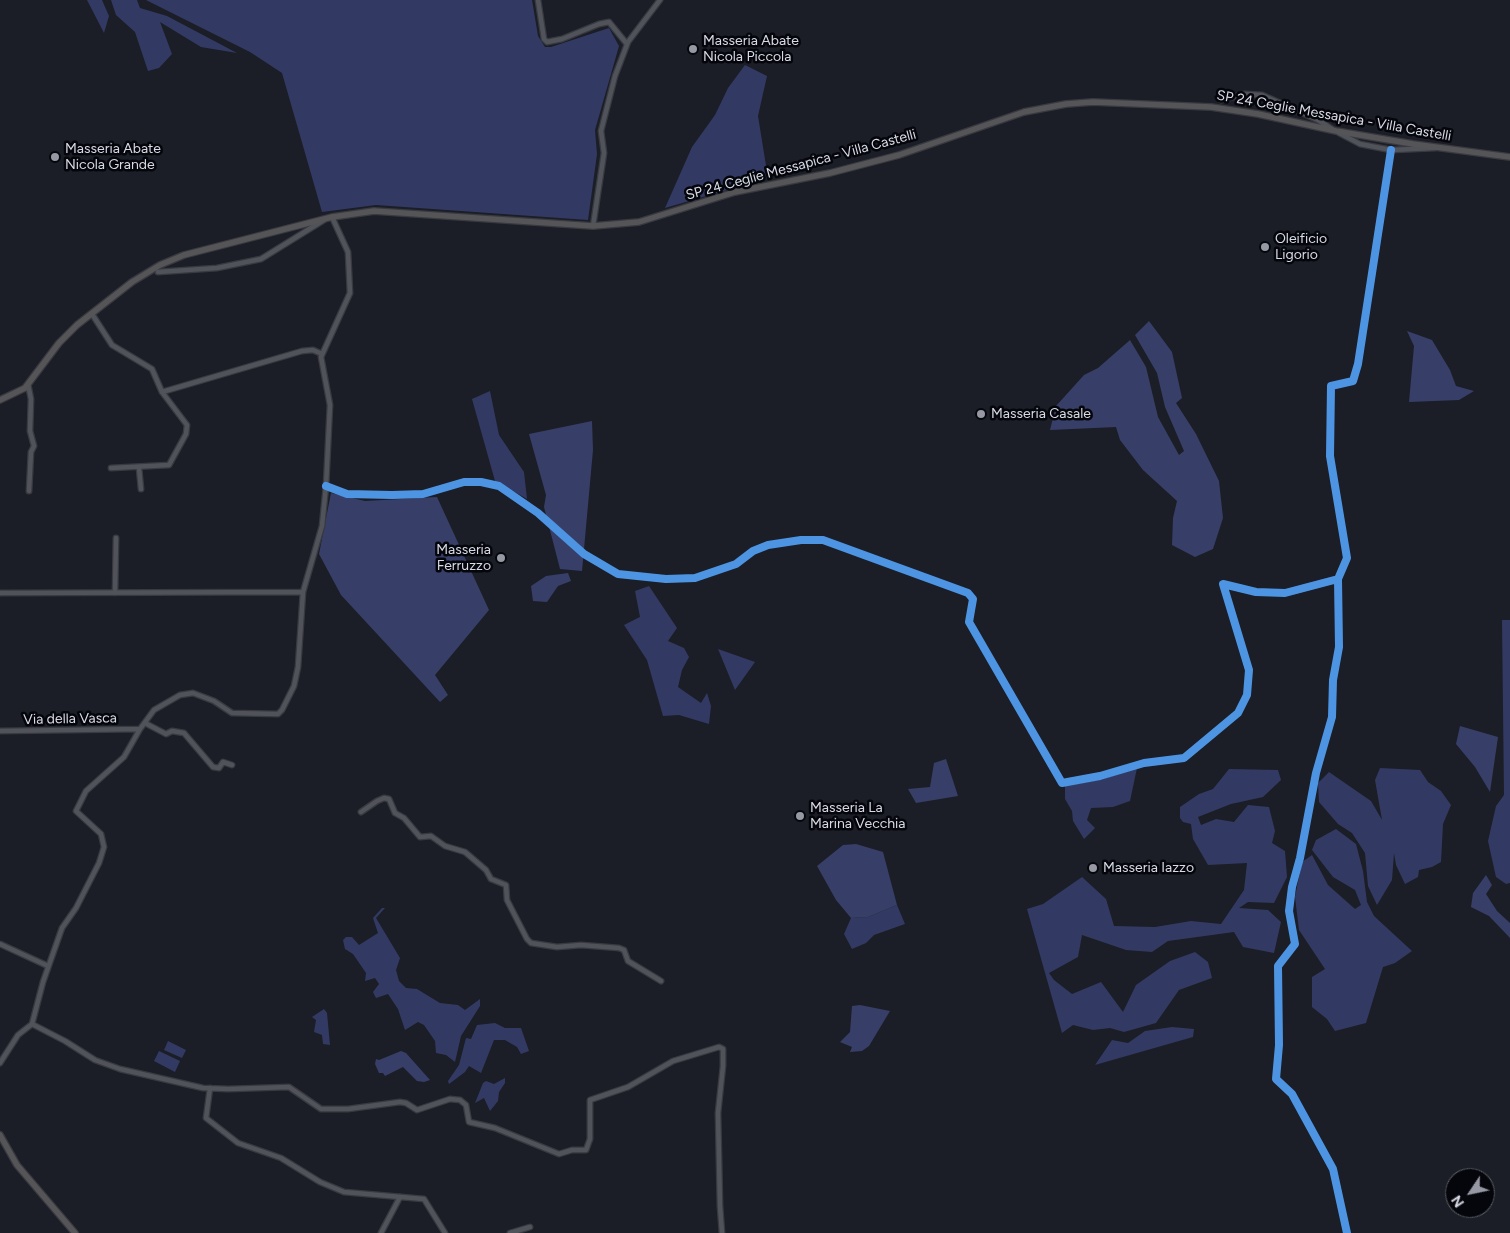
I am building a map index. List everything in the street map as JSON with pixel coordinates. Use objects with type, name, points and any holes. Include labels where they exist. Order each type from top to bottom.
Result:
[{"type":"main road","name":"SP 24 Ceglie Messapica - Villa Castelli","points":[[0,400],[20,392],[59,342],[132,282],[160,265],[184,255],[330,217],[374,211],[593,226],[639,222],[735,192],[865,165],[1024,112],[1066,104],[1093,102],[1211,107],[1258,114],[1336,131],[1510,156]]},
{"type":"main road","points":[[0,1135],[17,1165],[75,1233]]},
{"type":"street","points":[[538,0],[544,39],[547,42],[562,39],[599,24],[609,22],[627,44]]},
{"type":"street","points":[[593,226],[604,153],[601,131],[615,76],[627,44],[660,0]]},
{"type":"street","points":[[1221,100],[1245,94],[1262,96],[1318,120],[1360,144],[1391,150],[1439,147]]},
{"type":"street","points":[[1347,1233],[1333,1169],[1292,1094],[1276,1079],[1279,1046],[1278,966],[1295,944],[1289,911],[1292,887],[1300,858],[1316,773],[1332,717],[1333,680],[1339,647],[1338,579],[1347,558],[1330,456],[1331,386],[1353,381],[1358,364],[1391,150]]},
{"type":"street","points":[[0,1063],[18,1035],[32,1024],[48,966],[62,928],[100,863],[104,847],[101,834],[76,811],[86,791],[124,757],[140,729],[154,710],[180,695],[193,693],[214,701],[232,713],[278,714],[294,686],[298,668],[303,592],[322,526],[326,486],[330,404],[322,354],[350,293],[348,252],[330,217],[261,259],[217,268],[161,271],[160,265]]},
{"type":"street","points":[[92,314],[112,345],[152,369],[162,392],[182,416],[187,430],[169,465],[140,468],[110,468]]},
{"type":"street","points":[[162,392],[302,351],[313,350],[322,354]]},
{"type":"street","points":[[28,384],[30,431],[34,446],[31,452],[29,491]]},
{"type":"street","points":[[140,468],[141,489]]},
{"type":"street","points":[[326,486],[347,494],[392,495],[423,494],[464,482],[481,482],[499,486],[538,513],[584,554],[618,574],[666,579],[695,578],[736,564],[753,551],[768,545],[801,540],[823,540],[892,567],[929,578],[968,593],[973,599],[969,622],[1062,783],[1100,776],[1144,763],[1184,758],[1238,713],[1247,695],[1250,670],[1223,584],[1256,592],[1285,593],[1338,579]]},
{"type":"street","points":[[115,593],[116,538]]},
{"type":"street","points":[[0,592],[303,592]]},
{"type":"street","points":[[144,723],[166,734],[172,732],[184,733],[213,767],[218,768],[223,762],[232,765]]},
{"type":"street","name":"Via della Vasca","points":[[0,731],[140,729]]},
{"type":"street","points":[[360,812],[377,801],[384,798],[389,799],[395,813],[404,818],[420,838],[431,836],[445,846],[465,852],[486,870],[491,879],[506,885],[507,900],[510,907],[527,939],[531,942],[557,947],[580,945],[619,948],[624,950],[628,961],[661,981]]},
{"type":"street","points":[[0,944],[48,966]]},
{"type":"street","points":[[32,1024],[38,1025],[95,1060],[108,1065],[210,1088],[289,1086],[316,1107],[329,1110],[400,1102],[406,1103],[417,1110],[450,1099],[460,1100],[466,1105],[469,1122],[495,1128],[564,1154],[572,1150],[586,1150],[590,1139],[590,1100],[628,1086],[673,1061],[719,1047],[723,1049],[718,1113],[722,1233]]},
{"type":"street","points":[[210,1088],[206,1118],[238,1143],[281,1158],[320,1182],[344,1192],[424,1199],[446,1233]]},
{"type":"street","points":[[381,1233],[400,1197]]},
{"type":"street","points":[[510,1233],[530,1227]]},
{"type":"shaded area","points":[[87,0],[102,0],[109,16],[104,33]]},
{"type":"shaded area","points":[[111,0],[137,0],[140,8],[167,16],[237,53],[201,47],[160,22],[172,54],[159,68],[148,71],[135,32],[116,15]]},
{"type":"shaded area","points":[[146,0],[532,0],[538,36],[545,47],[551,47],[609,28],[619,46],[595,130],[597,154],[588,220],[376,205],[322,212],[282,73],[250,52]]},
{"type":"shaded area","points":[[745,65],[767,76],[758,116],[768,178],[665,208],[692,147],[715,115],[728,88]]},
{"type":"shaded area","points":[[1149,321],[1172,352],[1182,398],[1176,403],[1196,434],[1219,481],[1223,518],[1213,549],[1195,557],[1172,545],[1173,518],[1177,501],[1143,470],[1120,440],[1116,427],[1050,430],[1056,406],[1084,375],[1098,368],[1130,340],[1146,367],[1158,417],[1179,455],[1184,451],[1165,407],[1157,373],[1135,335]]},
{"type":"shaded area","points":[[1407,331],[1432,340],[1450,370],[1456,386],[1474,391],[1459,400],[1409,402],[1414,346]]},
{"type":"shaded area","points":[[490,391],[499,435],[524,472],[527,499],[495,481],[472,399]]},
{"type":"shaded area","points":[[592,421],[593,450],[582,571],[560,569],[544,507],[546,495],[529,434]]},
{"type":"shaded area","points":[[331,493],[365,501],[437,497],[489,610],[435,675],[448,695],[440,702],[341,595],[319,554]]},
{"type":"shaded area","points":[[568,573],[571,581],[558,586],[547,602],[533,601],[531,586],[546,576]]},
{"type":"shaded area","points":[[649,586],[677,628],[668,641],[684,648],[689,657],[682,670],[678,687],[701,703],[707,693],[711,706],[709,724],[679,715],[663,716],[647,660],[624,625],[640,617],[635,591]]},
{"type":"shaded area","points":[[1502,620],[1510,620],[1510,883],[1506,884],[1496,877],[1488,841],[1496,806],[1504,795]]},
{"type":"shaded area","points":[[718,649],[755,662],[735,690]]},
{"type":"shaded area","points":[[1460,726],[1498,737],[1490,792],[1475,767],[1456,744]]},
{"type":"shaded area","points":[[946,759],[958,796],[916,803],[908,789],[930,787],[934,763]]},
{"type":"shaded area","points":[[1137,768],[1130,801],[1113,807],[1091,808],[1087,820],[1095,828],[1084,839],[1073,821],[1072,811],[1065,799],[1065,786],[1099,780]]},
{"type":"shaded area","points":[[1380,768],[1420,770],[1428,782],[1441,791],[1451,805],[1443,824],[1441,862],[1432,867],[1419,870],[1418,877],[1405,884],[1396,865],[1394,853],[1392,880],[1377,905],[1368,886],[1365,853],[1352,833],[1338,824],[1319,802],[1318,783],[1329,772],[1371,801],[1382,820],[1375,780]]},
{"type":"shaded area","points":[[1229,769],[1278,770],[1281,780],[1263,797],[1231,804],[1198,817],[1201,825],[1216,819],[1234,822],[1248,805],[1269,807],[1275,831],[1272,843],[1285,851],[1287,877],[1274,903],[1248,902],[1239,908],[1268,910],[1281,922],[1274,953],[1243,947],[1234,932],[1168,941],[1152,952],[1126,950],[1082,935],[1078,957],[1049,973],[1054,980],[1072,994],[1101,982],[1123,1012],[1136,985],[1170,961],[1195,952],[1208,962],[1212,978],[1179,990],[1156,1023],[1124,1032],[1110,1028],[1093,1030],[1073,1025],[1062,1033],[1027,909],[1043,904],[1082,877],[1106,899],[1114,926],[1155,927],[1191,921],[1221,924],[1244,890],[1247,863],[1208,865],[1193,839],[1191,824],[1183,822],[1180,818],[1180,807],[1199,794],[1213,789]]},
{"type":"shaded area","points":[[1336,829],[1356,844],[1363,871],[1367,902],[1374,916],[1412,951],[1395,963],[1383,967],[1366,1023],[1335,1031],[1327,1019],[1312,1007],[1312,977],[1325,969],[1299,930],[1295,897],[1302,862],[1312,855],[1328,885],[1355,909],[1361,905],[1355,890],[1333,877],[1312,850],[1316,840]]},
{"type":"shaded area","points":[[856,844],[883,852],[897,905],[868,917],[851,918],[836,900],[817,866],[843,845]]},
{"type":"shaded area","points":[[1486,875],[1492,885],[1486,894],[1497,911],[1510,923],[1510,938],[1489,916],[1471,907],[1473,893]]},
{"type":"shaded area","points":[[897,905],[905,924],[874,935],[866,943],[852,949],[844,934],[851,918],[868,917]]},
{"type":"shaded area","points":[[382,908],[385,908],[376,918],[400,958],[396,970],[399,981],[406,988],[417,989],[440,1003],[458,1005],[465,1010],[480,999],[480,1006],[461,1036],[455,1062],[446,1055],[436,1053],[435,1041],[424,1025],[418,1022],[405,1030],[398,1009],[388,994],[376,998],[373,992],[379,984],[375,978],[365,981],[366,973],[353,954],[345,949],[343,940],[346,937],[352,937],[359,945],[378,933],[373,918]]},
{"type":"shaded area","points":[[860,1005],[890,1011],[869,1046],[862,1051],[850,1052],[852,1047],[840,1042],[850,1032],[852,1006]]},
{"type":"shaded area","points":[[324,1009],[327,1013],[330,1045],[323,1044],[322,1035],[314,1032],[316,1020],[312,1017]]},
{"type":"shaded area","points":[[495,1023],[505,1028],[521,1028],[529,1051],[521,1054],[517,1047],[505,1040],[494,1040],[481,1073],[469,1066],[465,1072],[449,1084],[448,1081],[459,1065],[466,1038],[471,1039],[477,1025]]},
{"type":"shaded area","points":[[1172,1027],[1194,1029],[1193,1037],[1095,1065],[1112,1040],[1128,1043],[1145,1031]]},
{"type":"shaded area","points":[[168,1041],[186,1050],[182,1058],[164,1050]]},
{"type":"shaded area","points":[[159,1051],[180,1061],[175,1072],[154,1061]]},
{"type":"shaded area","points":[[401,1051],[406,1053],[430,1080],[424,1082],[417,1081],[403,1067],[385,1076],[383,1073],[379,1073],[375,1064],[376,1059],[379,1060]]},
{"type":"shaded area","points":[[505,1078],[505,1083],[499,1092],[498,1101],[490,1111],[484,1098],[475,1103],[483,1083],[486,1081],[494,1084]]},
{"type":"cycle path","points":[[1347,1233],[1333,1169],[1292,1094],[1276,1079],[1279,1045],[1278,966],[1295,944],[1289,911],[1292,887],[1300,858],[1316,773],[1332,717],[1333,680],[1339,647],[1338,579],[1347,558],[1330,456],[1331,386],[1353,381],[1358,364],[1391,150]]},
{"type":"cycle path","points":[[326,486],[347,494],[392,495],[423,494],[464,482],[481,482],[499,486],[538,513],[584,554],[618,574],[666,579],[695,578],[736,564],[753,551],[768,545],[801,540],[823,540],[968,593],[973,599],[969,622],[1062,783],[1100,776],[1144,763],[1184,758],[1238,713],[1247,695],[1249,670],[1223,584],[1256,592],[1285,593],[1338,579]]},
{"type":"place","name":"Masseria Abate Nicola Piccola","points":[[693,49]]},
{"type":"place","name":"Masseria Abate Nicola Grande","points":[[55,157]]},
{"type":"place","name":"Oleificio Ligorio","points":[[1265,247]]},
{"type":"place","name":"Masseria Casale","points":[[981,414]]},
{"type":"place","name":"Masseria Ferruzzo","points":[[501,558]]},
{"type":"place","name":"Masseria La Marina Vecchia","points":[[800,816]]},
{"type":"place","name":"Masseria Iazzo","points":[[1093,868]]}]
